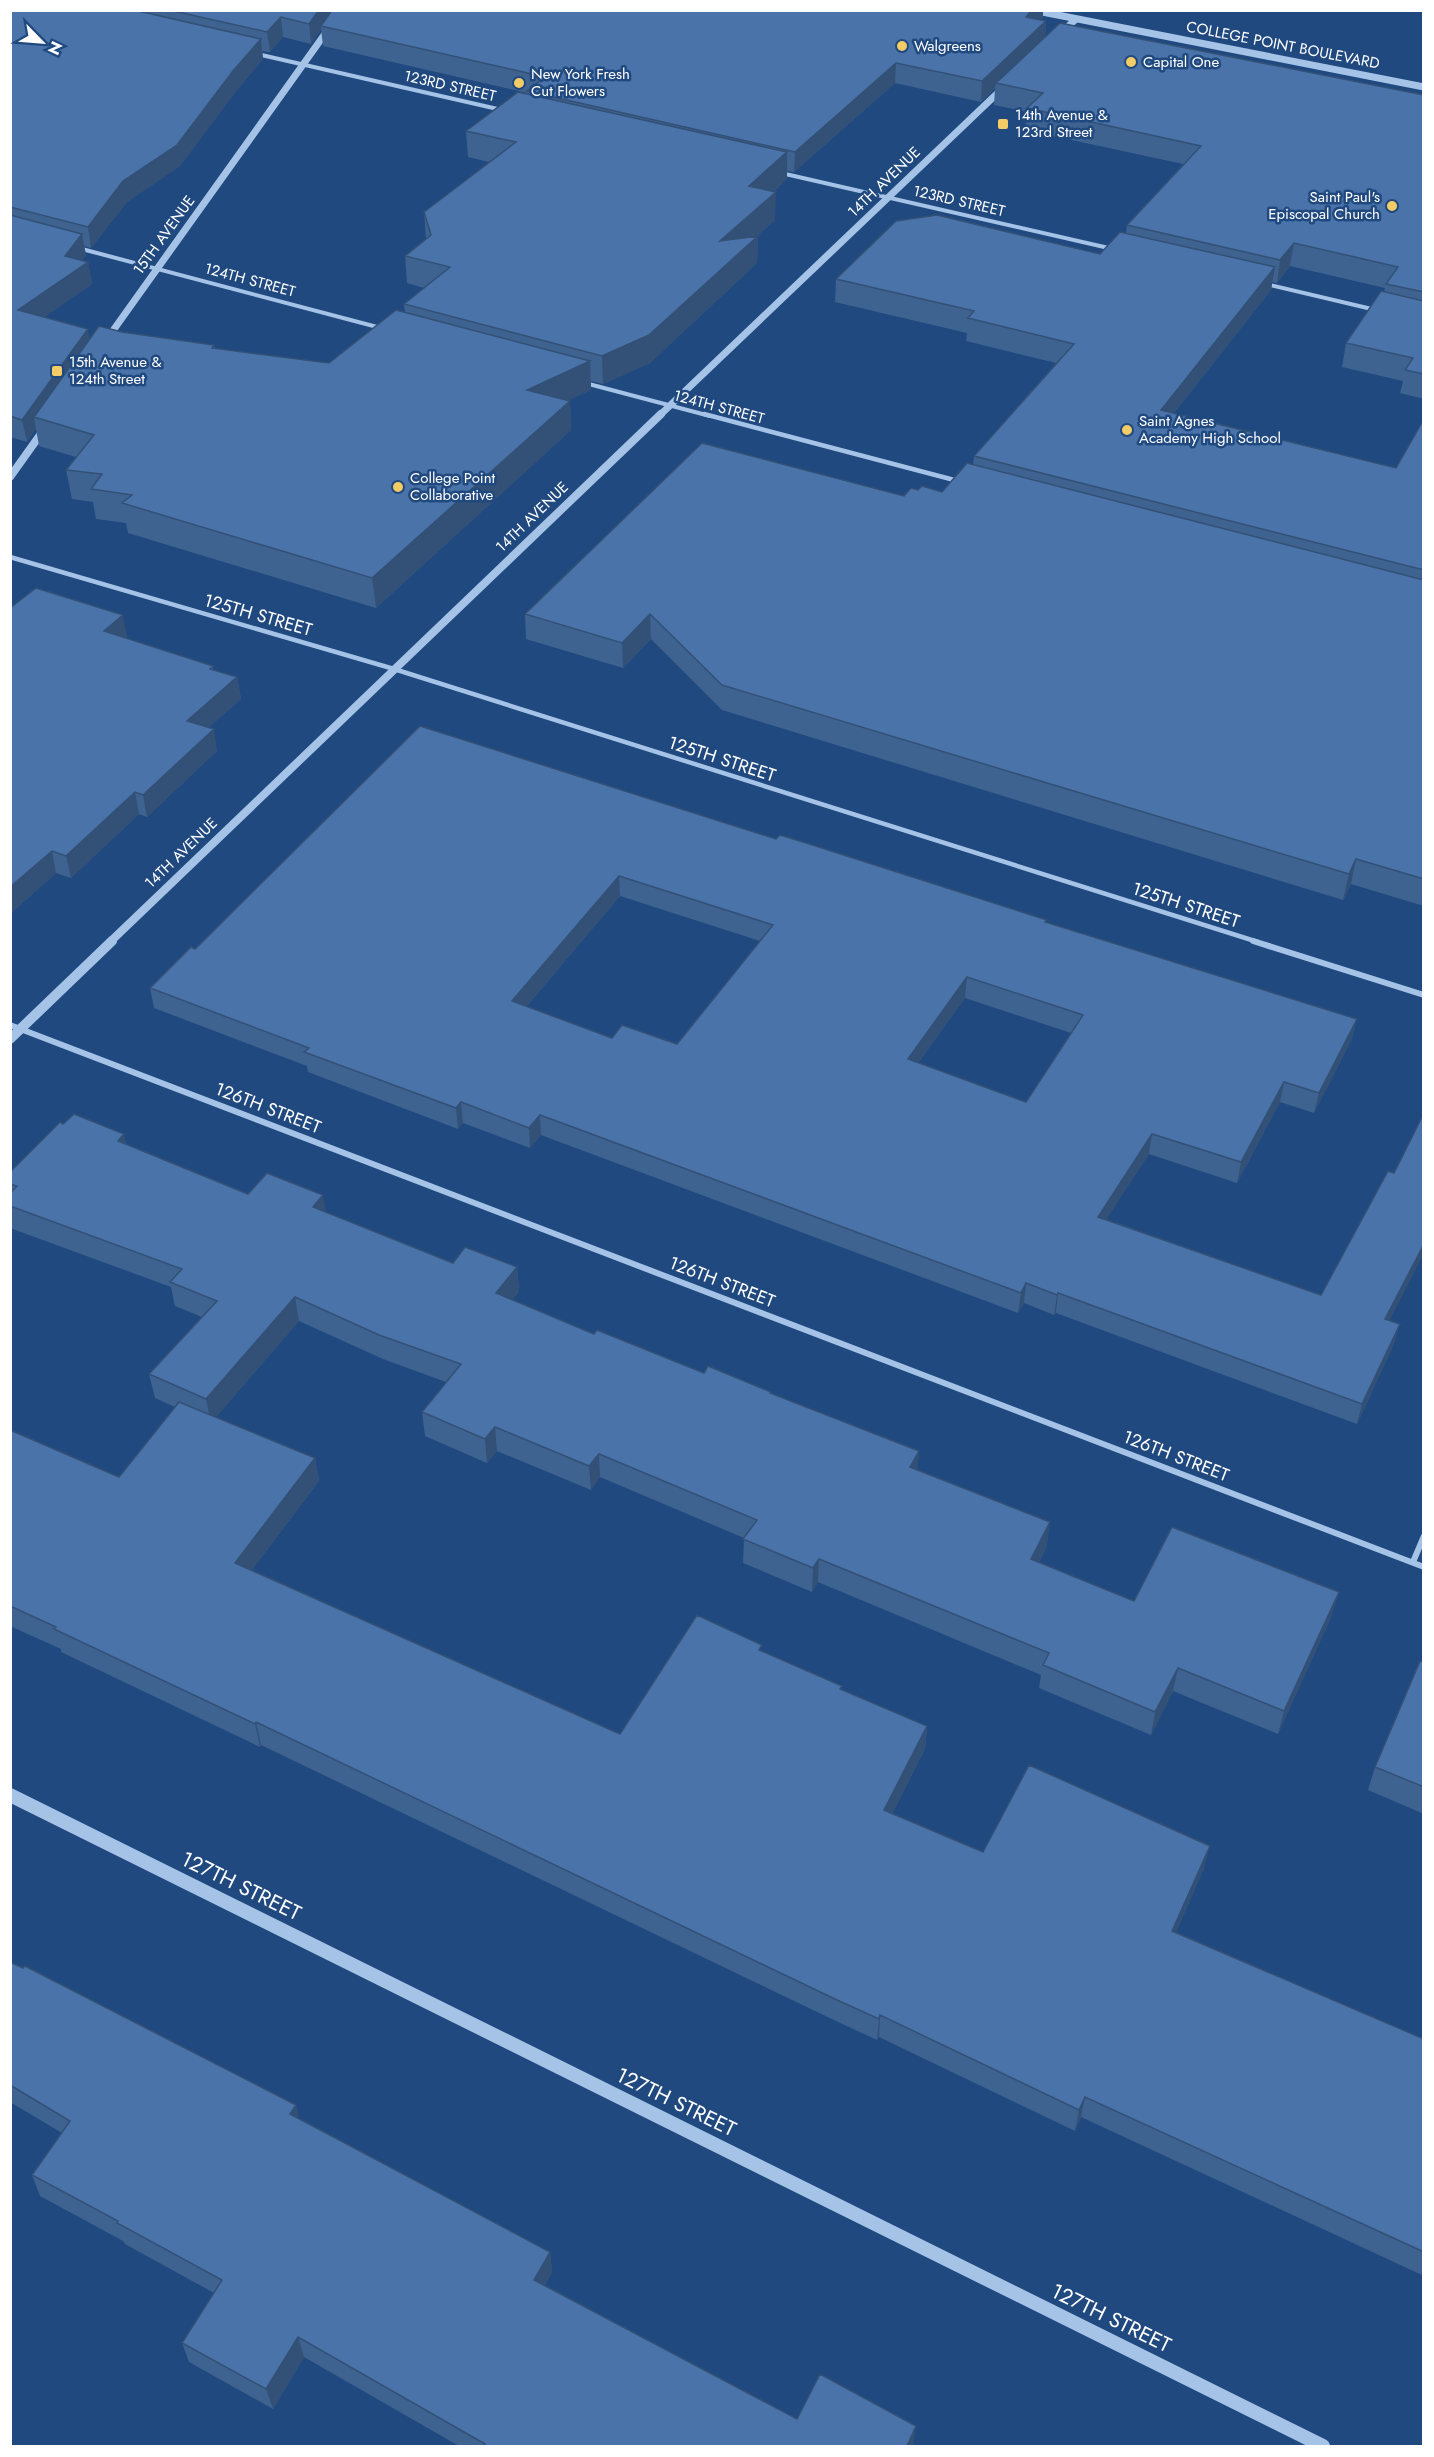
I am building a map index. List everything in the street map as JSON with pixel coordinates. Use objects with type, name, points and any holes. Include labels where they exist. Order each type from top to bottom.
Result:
[{"type":"street","name":"15TH AVENUE","points":[[102,346],[342,10]]},
{"type":"street","name":"COLLEGE POINT BOULEVARD","points":[[1032,10],[1424,87]]},
{"type":"street","points":[[1051,42],[1076,19]]},
{"type":"street","name":"123RD STREET","points":[[256,54],[513,112]]},
{"type":"street","name":"14TH AVENUE","points":[[10,1039],[15,1027],[1009,82]]},
{"type":"street","name":"123RD STREET","points":[[779,173],[1121,251]]},
{"type":"street","name":"124TH STREET","points":[[67,245],[386,330]]},
{"type":"street","points":[[1261,283],[1377,310]]},
{"type":"street","name":"124TH STREET","points":[[582,382],[962,482]]},
{"type":"street","points":[[10,477],[50,421]]},
{"type":"street","name":"125TH STREET","points":[[10,557],[394,669],[1424,994]]},
{"type":"street","name":"126TH STREET","points":[[15,1027],[1424,1567]]},
{"type":"street","points":[[1413,1562],[1424,1536]]},
{"type":"street","name":"127TH STREET","points":[[10,1795],[1323,2446]]},
{"type":"building","points":[[10,10],[134,10],[261,39],[233,71],[177,145],[123,181],[88,227],[10,207]]},
{"type":"building","points":[[169,10],[319,10],[309,24],[281,17],[267,32]]},
{"type":"building","points":[[332,10],[1032,10],[1026,17],[1046,21],[982,81],[896,63],[795,152],[527,91],[545,77],[321,26]]},
{"type":"building","points":[[1060,23],[1424,95],[1424,292],[1386,284],[1398,267],[1294,243],[1280,260],[1127,225],[1201,146],[1027,108],[1043,93],[996,83]]},
{"type":"building","points":[[518,92],[787,152],[749,186],[776,192],[720,241],[758,236],[649,335],[602,356],[404,304],[450,267],[405,256],[431,235],[424,212],[516,142],[466,131]]},
{"type":"building","points":[[10,215],[82,234],[65,256],[88,262],[18,310],[88,329],[22,420],[10,416]]},
{"type":"building","points":[[937,215],[1100,254],[1120,232],[1275,267],[1161,410],[1396,468],[1424,419],[1424,570],[974,456],[1074,344],[968,318],[974,311],[836,279],[896,221]]},
{"type":"building","points":[[1381,291],[1424,301],[1424,374],[1405,370],[1413,358],[1346,343]]},
{"type":"building","points":[[396,310],[590,361],[527,390],[570,401],[372,578],[122,503],[132,495],[91,489],[102,474],[66,470],[94,435],[34,417],[99,326],[122,332],[214,345],[212,348],[329,363]]},
{"type":"building","points":[[702,443],[904,496],[911,488],[918,490],[922,486],[942,492],[967,463],[1424,580],[1424,879],[1356,859],[1349,874],[722,685],[650,614],[622,643],[525,614]]},
{"type":"building","points":[[36,588],[123,615],[104,631],[213,666],[210,669],[237,677],[187,721],[214,729],[143,795],[135,792],[66,856],[52,851],[10,887],[10,608]]},
{"type":"building","points":[[420,726],[776,839],[780,835],[803,842],[1047,920],[1045,922],[1357,1019],[1319,1093],[1284,1082],[1241,1162],[1152,1134],[1098,1217],[1321,1295],[1388,1171],[1394,1173],[1424,1113],[1424,1244],[1385,1319],[1400,1324],[1362,1404],[1058,1293],[1057,1295],[1026,1283],[1021,1293],[540,1115],[529,1128],[461,1102],[456,1108],[304,1052],[309,1048],[150,988],[191,947],[195,949]],"holes":[[[619,876],[773,925],[677,1044],[622,1025],[612,1038],[512,1001]],[[967,977],[1083,1015],[1026,1102],[908,1059]]]},
{"type":"building","points":[[74,1114],[124,1134],[118,1141],[248,1194],[267,1173],[323,1195],[313,1207],[453,1263],[465,1247],[517,1267],[496,1293],[594,1334],[597,1330],[704,1373],[708,1366],[770,1393],[919,1451],[910,1467],[1050,1522],[1031,1559],[1134,1601],[1172,1527],[1339,1592],[1284,1711],[1178,1668],[1155,1712],[1043,1665],[1049,1653],[819,1559],[813,1568],[743,1539],[757,1520],[599,1454],[589,1466],[495,1427],[485,1439],[422,1412],[461,1364],[379,1335],[295,1297],[206,1399],[149,1374],[217,1301],[170,1282],[182,1269],[10,1206],[10,1193],[17,1186],[10,1184],[10,1172],[60,1122],[63,1124]]},
{"type":"building","points":[[179,1402],[315,1458],[235,1563],[620,1734],[697,1615],[762,1645],[759,1650],[842,1686],[840,1689],[927,1726],[884,1810],[983,1852],[1029,1765],[1210,1846],[1172,1931],[1424,2039],[1424,2252],[1085,2097],[1079,2110],[880,2015],[879,2019],[837,2000],[256,1722],[255,1724],[54,1629],[56,1627],[10,1606],[10,1430],[119,1477]]},
{"type":"building","points":[[1420,1661],[1424,1662],[1424,1787],[1375,1767]]},
{"type":"building","points":[[10,1962],[23,1968],[25,1966],[296,2105],[290,2114],[550,2252],[534,2280],[797,2419],[820,2374],[916,2426],[907,2446],[483,2446],[485,2444],[298,2337],[266,2389],[182,2343],[222,2280],[32,2175],[70,2121],[10,2085]]},
{"type":"place","name":"Walgreens","points":[[902,46]]},
{"type":"place","name":"Capital One","points":[[1131,62]]},
{"type":"place","name":"New York Fresh Cut Flowers","points":[[519,83]]},
{"type":"place","name":"14th Avenue & 123rd Street","points":[[1003,124]]},
{"type":"place","name":"Saint Paul's Episcopal Church","points":[[1392,206]]},
{"type":"place","name":"15th Avenue & 124th Street","points":[[57,371]]},
{"type":"place","name":"Saint Agnes Academy High School","points":[[1127,430]]},
{"type":"place","name":"College Point Collaborative","points":[[398,487]]}]
